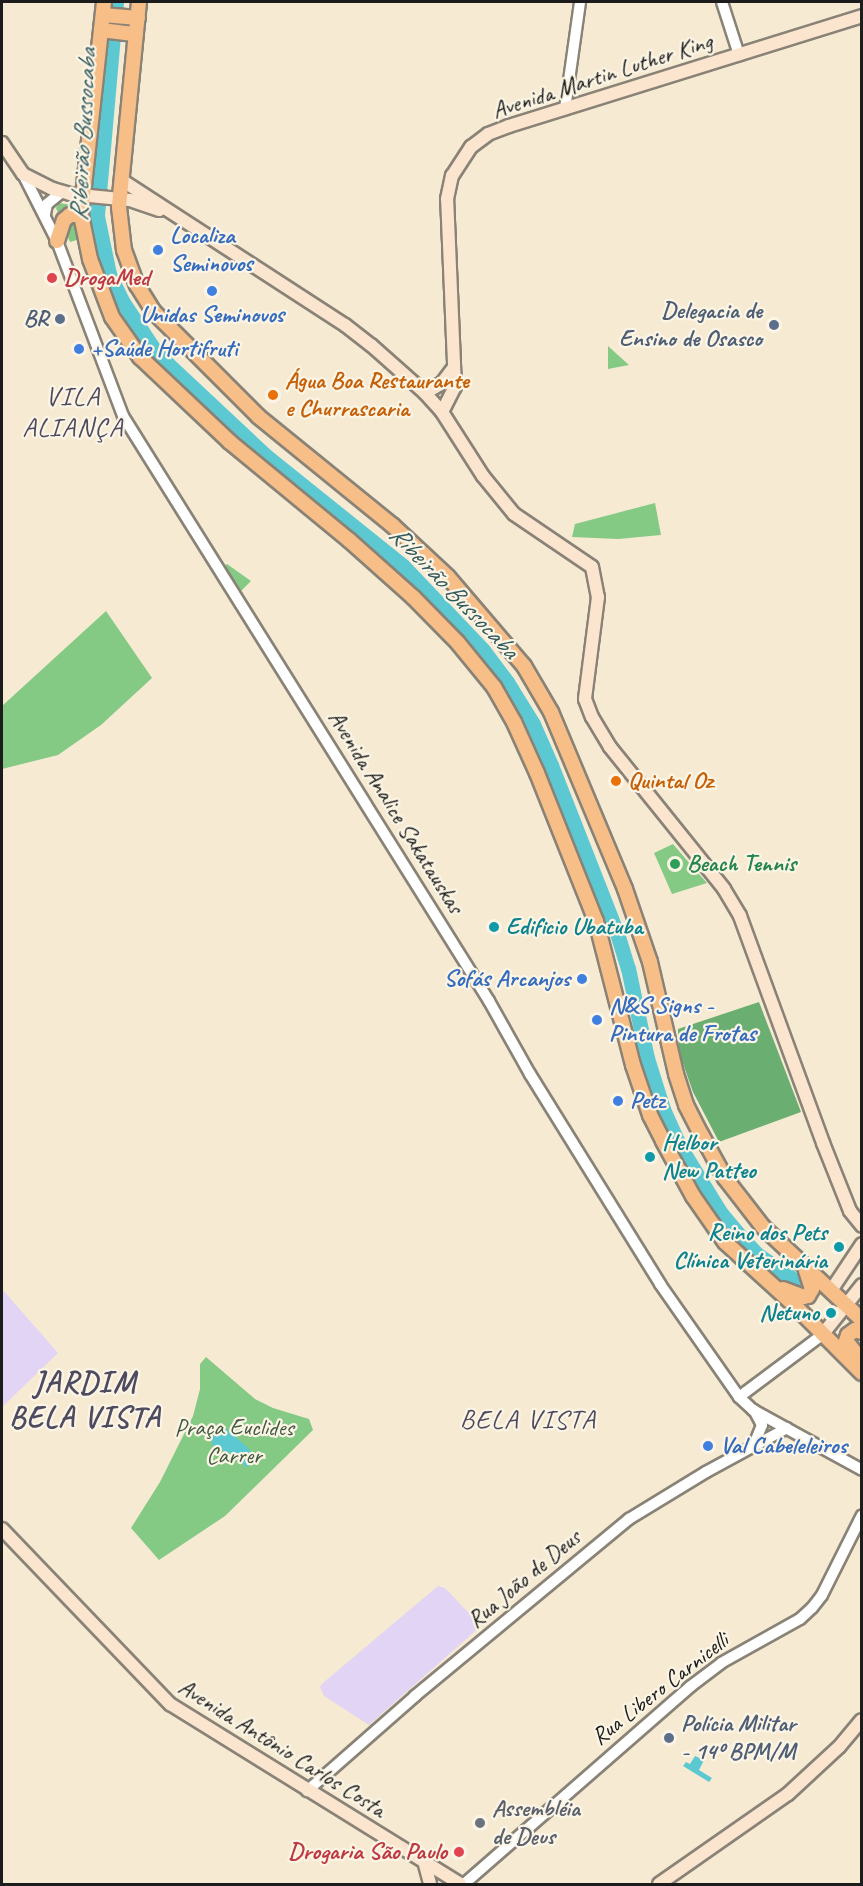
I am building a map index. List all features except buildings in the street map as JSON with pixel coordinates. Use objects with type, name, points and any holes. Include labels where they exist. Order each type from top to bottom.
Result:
[{"type":"main road","points":[[139,2],[132,33],[121,198],[123,240],[130,270],[146,301],[154,312],[259,417],[392,525],[433,563],[500,636],[524,666],[551,712],[625,889],[650,962],[675,1074],[686,1105],[726,1178],[763,1227],[831,1290],[845,1308],[861,1320]]},
{"type":"main road","points":[[135,18],[105,11],[81,215],[90,259],[102,295],[117,325],[140,357],[230,442],[350,540],[413,597],[458,643],[494,687],[514,722],[532,763],[596,921],[633,1065],[650,1115],[705,1214],[725,1242],[826,1331],[861,1373]]},
{"type":"main road","name":"Avenida Martin Luther King","points":[[442,412],[455,387],[446,211],[452,176],[471,147],[488,134],[861,16]]},
{"type":"main road","points":[[104,30],[132,33]]},
{"type":"main road","points":[[2,143],[23,174],[62,192],[121,198],[171,214]]},
{"type":"main road","points":[[123,180],[171,214],[345,325],[425,393],[442,412],[483,476],[514,514],[592,567],[598,597],[585,699],[610,747],[724,889],[740,916],[827,1152],[850,1210],[861,1226]]},
{"type":"main road","points":[[57,241],[63,220],[70,215],[81,215]]},
{"type":"main road","points":[[425,393],[442,383],[454,367]]},
{"type":"main road","points":[[831,1290],[861,1244]]},
{"type":"main road","points":[[772,1285],[797,1296],[808,1296],[812,1288],[810,1279],[798,1260]]},
{"type":"main road","points":[[826,1331],[861,1285]]},
{"type":"main road","points":[[861,1332],[851,1332],[846,1341],[861,1361]]},
{"type":"main road","name":"Avenida Antônio Carlos Costa","points":[[2,1529],[165,1700],[198,1724],[462,1884]]},
{"type":"main road","points":[[659,1884],[788,1794],[839,1747],[861,1720]]},
{"type":"main road","points":[[424,1861],[430,1884]]},
{"type":"street","points":[[565,109],[580,2]]},
{"type":"street","points":[[722,2],[739,55]]},
{"type":"street","name":"Avenida Analice Sakatauskas","points":[[23,174],[57,241],[123,416],[484,992],[530,1074],[660,1284],[739,1397],[753,1410],[861,1470]]},
{"type":"street","points":[[45,214],[47,204],[62,192]]},
{"type":"street","points":[[739,1397],[826,1331]]},
{"type":"street","points":[[753,1410],[762,1425],[754,1445]]},
{"type":"street","name":"Rua João de Deus","points":[[307,1791],[398,1711],[629,1519],[787,1428]]},
{"type":"street","name":"Rua Libero Carnicelli","points":[[462,1884],[691,1686],[721,1663],[806,1613],[822,1595],[861,1515]]},
{"type":"shaded area","points":[[2,1289],[58,1353],[2,1407]]},
{"type":"shaded area","points":[[438,1586],[445,1588],[481,1626],[369,1725],[324,1696],[320,1687],[323,1683]]},
{"type":"green space","points":[[59,203],[73,205],[80,239],[70,242],[56,208]]},
{"type":"green space","points":[[608,346],[629,365],[608,369]]},
{"type":"green space","points":[[655,503],[661,535],[618,539],[572,537],[575,524]]},
{"type":"green space","points":[[227,564],[251,581],[241,591],[224,566]]},
{"type":"green space","points":[[106,611],[152,678],[101,725],[58,755],[2,769],[2,706]]},
{"type":"green space","name":"Beach Tennis","points":[[673,844],[707,883],[672,894],[654,853]]},
{"type":"green space","points":[[759,1002],[801,1112],[719,1142],[693,1092],[679,1052],[678,1029]]},
{"type":"green space","name":"Praça Euclides Carrer","points":[[206,1357],[255,1399],[273,1408],[309,1419],[313,1430],[225,1516],[159,1560],[131,1528],[160,1482],[193,1416],[200,1389],[200,1364]]},
{"type":"water","points":[[225,1428],[254,1456],[251,1465],[246,1467],[234,1455],[212,1445],[212,1434],[218,1429]]},
{"type":"water","points":[[695,1756],[704,1760],[699,1770],[712,1778],[709,1782],[683,1766],[686,1762],[690,1764]]},
{"type":"waterway","name":"Ribeirão Bussocaba","points":[[116,2],[97,216],[109,274],[122,301],[153,348],[171,367],[265,455],[403,566],[483,650],[507,682],[533,724],[551,765],[617,933],[628,968],[647,1058],[663,1109],[680,1147],[720,1212],[741,1237],[758,1255],[799,1283]]},
{"type":"place","name":"Localiza Seminovos","points":[[158,250]]},
{"type":"place","name":"DrogaMed","points":[[52,278]]},
{"type":"place","name":"Unidas Seminovos","points":[[212,291]]},
{"type":"place","name":"BR","points":[[60,319]]},
{"type":"place","name":"Delegacia de Ensino de Osasco","points":[[774,325]]},
{"type":"place","name":"+Saúde Hortifruti","points":[[79,349]]},
{"type":"place","name":"Água Boa Restaurante e Churrascaria","points":[[273,395]]},
{"type":"place","name":"Quintal Oz","points":[[616,781]]},
{"type":"place","name":"Beach Tennis","points":[[675,864]]},
{"type":"place","name":"Edificio Ubatuba","points":[[494,927]]},
{"type":"place","name":"Sofás Arcanjos","points":[[582,979]]},
{"type":"place","name":"N&S Signs - Pintura de Frotas","points":[[597,1020]]},
{"type":"place","name":"Petz","points":[[618,1101]]},
{"type":"place","name":"Helbor New Patteo","points":[[650,1157]]},
{"type":"place","name":"Reino dos Pets Clínica Veterinária","points":[[839,1247]]},
{"type":"place","name":"Netuno","points":[[831,1313]]},
{"type":"place","name":"Val Cabeleleiros","points":[[708,1446]]},
{"type":"place","name":"Polícia Militar - 14º BPM/M","points":[[669,1738]]},
{"type":"place","name":"Assembléia de Deus","points":[[480,1823]]},
{"type":"place","name":"Drogaria São Paulo","points":[[459,1852]]},
{"type":"district","name":"VILA ALIANÇA","points":[[73,412]]},
{"type":"district","name":"JARDIM BELA VISTA","points":[[85,1399]]},
{"type":"district","name":"BELA VISTA","points":[[528,1420]]}]
